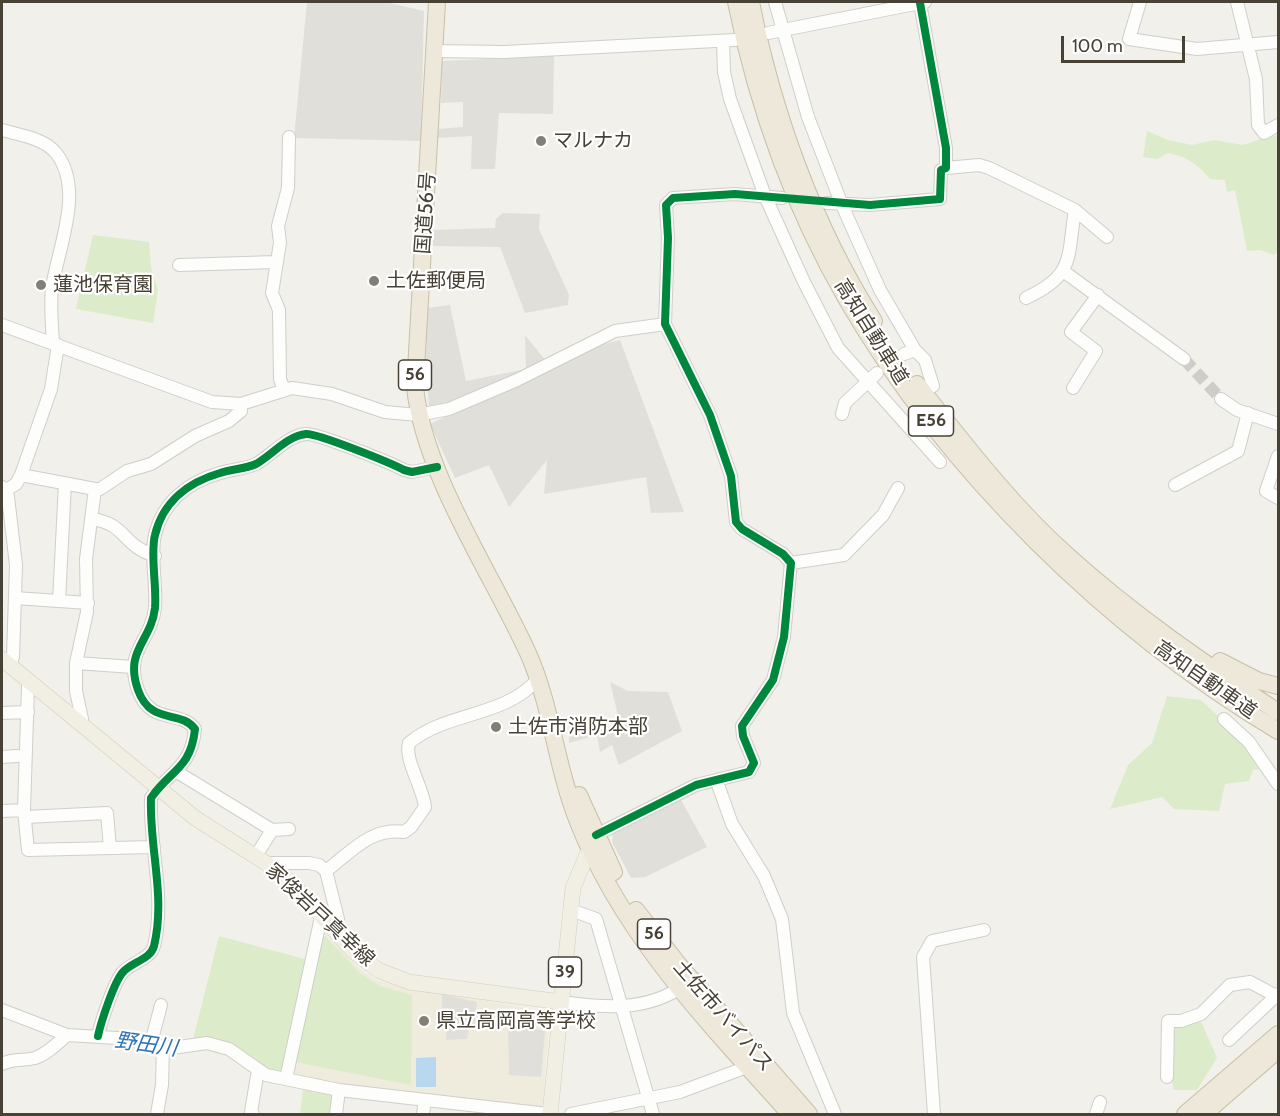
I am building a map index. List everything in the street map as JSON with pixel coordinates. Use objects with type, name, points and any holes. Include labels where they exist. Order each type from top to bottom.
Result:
[{"type":"highway","name":"国道56号","points":[[437,2],[416,372],[418,415],[437,467],[538,679],[550,721]]},
{"type":"highway","name":"高知自動車道","points":[[736,2],[754,78],[778,149],[803,211],[847,299],[896,375],[980,480],[1059,564],[1126,623],[1197,677],[1278,731]]},
{"type":"highway","name":"高知自動車道","points":[[751,2],[768,74],[790,145],[815,206],[858,296],[905,370],[989,472],[1066,555],[1206,664],[1278,712]]},
{"type":"highway","points":[[1066,555],[1188,642],[1234,669],[1278,686]]},
{"type":"highway","name":"土佐市バイパス","points":[[550,721],[592,841],[685,984],[747,1066],[790,1114]]},
{"type":"highway","name":"土佐市バイパス","points":[[685,984],[809,1114]]},
{"type":"highway","points":[[1185,1114],[1278,1034]]},
{"type":"highway","points":[[1204,1114],[1278,1050]]},
{"type":"main road","name":"家俊岩戸真幸線","points":[[6,662],[157,789],[195,818],[261,860],[291,883],[353,951],[378,970],[409,982],[561,1002]]},
{"type":"main road","name":"39","points":[[549,1114],[573,888],[592,841]]},
{"type":"street","points":[[775,2],[781,30],[808,117],[842,205],[909,352],[925,360],[933,386]]},
{"type":"street","points":[[768,33],[922,2],[942,118],[946,168]]},
{"type":"street","points":[[1140,2],[1129,39],[1197,49],[1278,42]]},
{"type":"street","points":[[1237,2],[1256,79],[1258,125],[1264,133],[1278,124]]},
{"type":"street","points":[[435,51],[504,52],[729,41],[724,72],[730,99],[765,196],[804,282],[838,348],[873,376],[903,422],[940,462]]},
{"type":"street","points":[[2,130],[44,143],[55,152],[63,165],[68,186],[66,221],[52,287],[56,344],[51,389],[21,475],[16,484],[4,488],[16,565],[12,657],[6,662]]},
{"type":"street","points":[[284,390],[280,379],[279,310],[272,293],[280,243],[278,226],[288,188],[289,137]]},
{"type":"street","points":[[827,203],[870,205],[940,199],[941,170],[979,165],[1075,210],[1107,237]]},
{"type":"street","points":[[592,841],[696,785],[717,782],[749,772],[754,764],[743,736],[742,726],[773,680],[784,636],[791,563],[783,554],[742,529],[736,522],[731,476],[710,415],[665,324],[668,238],[666,204],[673,198],[765,196],[782,198]]},
{"type":"street","points":[[1026,298],[1050,286],[1063,270],[1075,210]]},
{"type":"street","points":[[179,264],[276,262]]},
{"type":"street","points":[[1063,270],[1184,359]]},
{"type":"street","points":[[1073,388],[1096,351],[1071,332],[1098,295]]},
{"type":"street","points":[[2,325],[212,402],[241,404],[284,390],[310,389],[385,412],[418,415],[448,409],[507,384],[615,331],[665,324]]},
{"type":"street","points":[[842,414],[845,403],[873,376]]},
{"type":"street","points":[[1221,399],[1248,413],[1278,424]]},
{"type":"street","points":[[21,475],[100,489],[127,471],[151,464],[195,436],[229,421],[240,411],[241,404]]},
{"type":"street","points":[[1175,485],[1238,450],[1248,413]]},
{"type":"street","points":[[98,1036],[117,980],[124,970],[149,955],[154,948],[159,896],[151,798],[186,760],[195,729],[190,723],[160,715],[147,706],[139,690],[134,667],[136,650],[147,633],[154,611],[154,537],[179,492],[219,473],[255,464],[297,436],[318,436],[412,472],[437,467]]},
{"type":"street","points":[[1278,456],[1266,491],[1278,498]]},
{"type":"street","points":[[60,601],[65,483]]},
{"type":"street","points":[[791,563],[844,555],[883,515],[898,488]]},
{"type":"street","points":[[81,725],[82,719],[76,691],[76,663],[88,603],[86,559],[95,489]]},
{"type":"street","points":[[92,519],[116,525],[130,544],[138,550],[155,556]]},
{"type":"street","points":[[15,598],[88,603]]},
{"type":"street","points":[[76,663],[134,667]]},
{"type":"street","points":[[326,871],[375,834],[388,830],[404,832],[411,827],[425,807],[415,770],[407,752],[409,743],[468,715],[490,711],[521,695],[538,679]]},
{"type":"street","points":[[30,683],[28,687],[25,814],[28,850],[154,847]]},
{"type":"street","points":[[2,713],[28,712]]},
{"type":"street","points":[[1224,719],[1249,742],[1278,784]]},
{"type":"street","points":[[2,757],[17,756]]},
{"type":"street","points":[[177,772],[272,830],[289,829]]},
{"type":"street","points":[[717,782],[732,825],[764,876],[782,920],[793,1013],[835,1114]]},
{"type":"street","points":[[2,811],[25,814],[107,813],[110,848]]},
{"type":"street","points":[[272,830],[261,860],[309,863],[319,865],[326,871],[332,886],[338,919],[334,930]]},
{"type":"street","points":[[571,910],[596,918],[653,1114]]},
{"type":"street","points":[[286,1080],[321,917]]},
{"type":"street","points":[[934,1114],[923,957],[932,941],[984,930]]},
{"type":"street","points":[[1167,1077],[1168,1021],[1181,1021],[1202,1014],[1230,985],[1250,982],[1278,996],[1229,1040]]},
{"type":"street","points":[[561,1002],[621,1006],[646,1004],[666,998],[685,984]]},
{"type":"street","points":[[157,1114],[162,1085],[157,1045],[161,1005]]},
{"type":"street","points":[[2,1010],[67,1035],[98,1036],[157,1045],[207,1043],[229,1049],[266,1075],[286,1080],[339,1090],[549,1114]]},
{"type":"street","points":[[2,1064],[9,1060],[36,1058],[67,1035]]},
{"type":"street","points":[[573,1114],[680,1092],[747,1066]]},
{"type":"street","points":[[253,1114],[251,1112],[258,1070]]},
{"type":"street","points":[[336,1114],[339,1090]]},
{"type":"street","points":[[423,1114],[425,1100]]},
{"type":"shaded area","points":[[307,2],[385,2],[424,11],[421,141],[294,138]]},
{"type":"shaded area","points":[[554,56],[553,114],[499,113],[495,169],[471,169],[472,136],[435,138],[437,129],[463,127],[463,102],[441,103],[442,61]]},
{"type":"shaded area","points":[[503,213],[540,214],[539,229],[569,295],[568,305],[525,313],[500,247],[433,246],[433,230],[495,228],[496,219]]},
{"type":"shaded area","points":[[450,305],[466,381],[526,369],[525,335],[546,361],[467,396],[429,409],[426,363],[427,308]]},
{"type":"shaded area","points":[[620,340],[684,512],[651,513],[646,477],[544,494],[547,460],[509,507],[489,465],[455,478],[430,424],[586,349]]},
{"type":"shaded area","points":[[610,682],[628,691],[668,692],[682,731],[619,765],[612,745],[600,752],[597,735],[569,743],[569,737],[620,724]]},
{"type":"shaded area","points":[[680,798],[707,847],[645,877],[631,878],[612,842],[613,832]]},
{"type":"shaded area","name":"県立高岡高等学校","points":[[325,933],[362,971],[378,981],[531,1009],[546,1017],[549,1024],[542,1111],[415,1096],[293,1077],[290,1073],[320,935]]},
{"type":"shaded area","points":[[442,994],[477,1002],[475,1025],[470,1026],[467,1039],[446,1040],[446,1025],[442,1025]]},
{"type":"shaded area","points":[[508,1020],[534,1021],[534,1029],[545,1031],[541,1077],[509,1075]]},
{"type":"green space","points":[[1147,131],[1168,140],[1192,145],[1214,140],[1243,145],[1269,136],[1278,136],[1278,251],[1274,255],[1260,250],[1247,251],[1235,190],[1227,192],[1225,180],[1210,179],[1192,162],[1168,153],[1157,159],[1143,157]]},
{"type":"green space","points":[[93,235],[149,242],[151,267],[158,290],[153,323],[76,309]]},
{"type":"green space","points":[[1167,696],[1201,700],[1234,731],[1263,769],[1253,770],[1249,781],[1225,784],[1219,811],[1174,809],[1162,797],[1110,809],[1128,765],[1152,743]]},
{"type":"green space","points":[[219,936],[305,959],[283,1074],[264,1067],[226,1041],[193,1039]]},
{"type":"green space","points":[[325,936],[360,973],[380,986],[412,995],[411,1085],[295,1062],[320,937]]},
{"type":"green space","points":[[1200,1019],[1217,1058],[1197,1090],[1173,1090],[1172,1025]]},
{"type":"green space","points":[[303,1089],[330,1092],[334,1096],[332,1114],[300,1114]]},
{"type":"water","points":[[436,1057],[436,1087],[416,1087],[416,1058]]},
{"type":"tunnel","points":[[1184,359],[1221,399]]},
{"type":"cycle path","points":[[596,835],[696,785],[749,772],[754,763],[743,736],[742,726],[773,680],[784,637],[791,563],[783,554],[742,529],[736,522],[731,476],[710,415],[665,324],[668,238],[666,205],[673,198],[735,194],[870,205],[940,199],[941,170],[946,168],[946,148],[920,3]]},
{"type":"cycle path","points":[[98,1036],[108,1002],[119,977],[149,954],[154,946],[158,890],[151,798],[184,761],[193,742],[195,729],[189,723],[150,708],[138,690],[135,676],[136,655],[153,620],[155,608],[154,543],[164,512],[179,495],[198,482],[220,473],[256,464],[299,435],[313,435],[338,443],[412,472],[437,467]]},
{"type":"place","name":"マルナカ","points":[[541,141]]},
{"type":"place","name":"土佐郵便局","points":[[374,281]]},
{"type":"place","name":"蓮池保育園","points":[[41,285]]},
{"type":"place","name":"土佐市消防本部","points":[[496,727]]},
{"type":"place","name":"県立高岡高等学校","points":[[424,1021]]},
{"type":"water label","name":"野田川","points":[[146,1045]]}]
